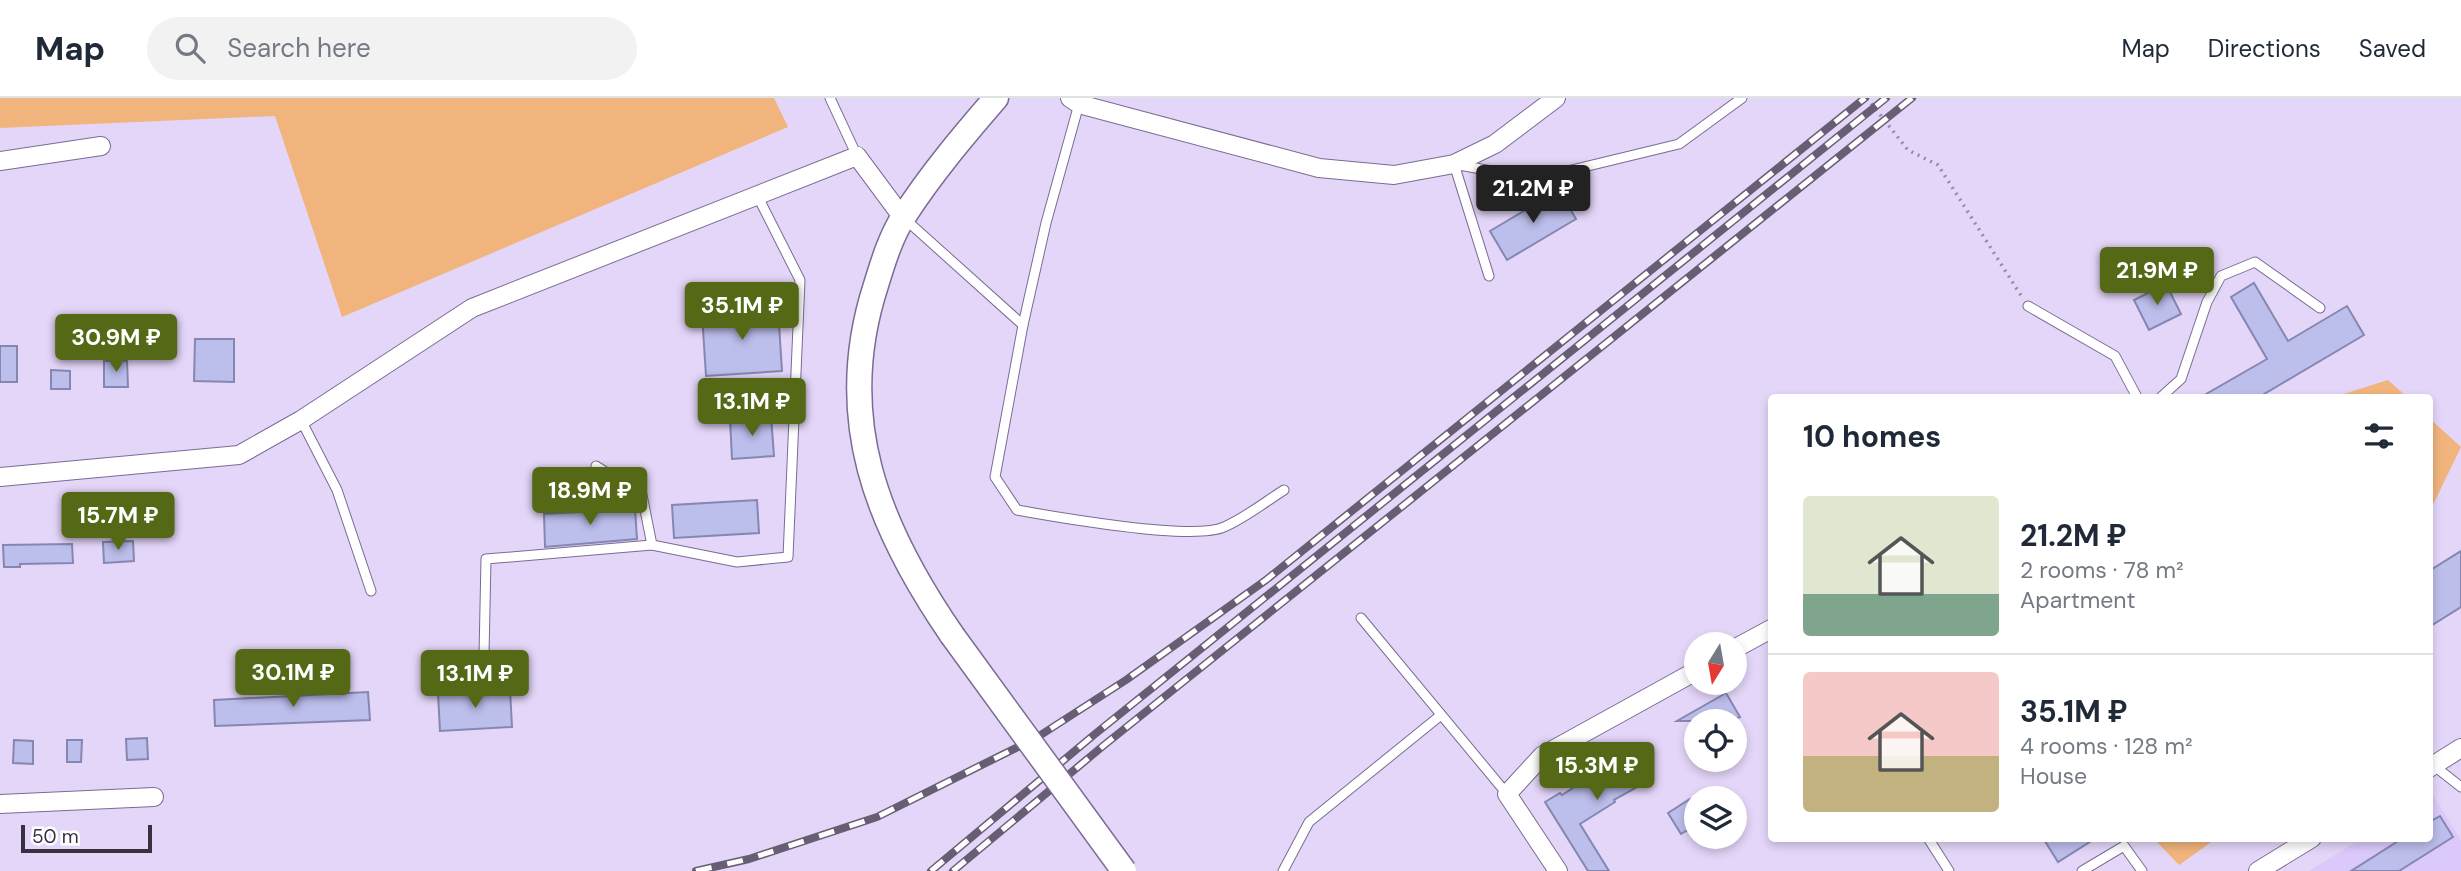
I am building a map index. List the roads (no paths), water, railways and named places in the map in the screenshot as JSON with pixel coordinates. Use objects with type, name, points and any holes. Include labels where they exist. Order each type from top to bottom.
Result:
[{"type":"main road","points":[[996,98],[963,136],[903,218],[884,259],[870,302],[862,341],[858,388],[862,437],[875,487],[894,541],[920,588],[1124,871]]},
{"type":"street","points":[[1075,101],[1319,168],[1394,175],[1454,164],[1495,144],[1556,98]]},
{"type":"street","points":[[0,161],[101,146]]},
{"type":"street","points":[[0,477],[239,455],[301,420],[472,308],[857,156],[903,218]]},
{"type":"street","points":[[1747,642],[1768,631]]},
{"type":"street","points":[[1558,871],[1507,794],[1542,756],[1684,678]]},
{"type":"street","points":[[2433,766],[2461,748]]},
{"type":"street","points":[[0,804],[154,796]]},
{"type":"street","points":[[2258,871],[2305,842]]},
{"type":"lane","points":[[830,98],[857,156]]},
{"type":"lane","points":[[1489,276],[1454,164],[1518,176],[1555,174],[1679,144],[1742,98]]},
{"type":"lane","points":[[1075,101],[1023,325],[995,477],[1017,510],[1176,530],[1222,528],[1284,490]]},
{"type":"lane","points":[[484,655],[486,559],[652,545],[737,562],[788,557],[800,279],[757,195]]},
{"type":"lane","points":[[903,218],[1023,325]]},
{"type":"lane","points":[[2164,394],[2181,379],[2207,302],[2221,276],[2255,262],[2320,308]]},
{"type":"lane","points":[[2028,306],[2115,356],[2135,394]]},
{"type":"lane","points":[[301,420],[337,490],[371,591]]},
{"type":"lane","points":[[596,466],[642,495],[652,545]]},
{"type":"lane","points":[[1361,618],[1507,794]]},
{"type":"lane","points":[[1283,871],[1309,822],[1441,715]]},
{"type":"lane","points":[[2433,768],[2461,787]]},
{"type":"lane","points":[[1931,842],[1949,871]]},
{"type":"lane","points":[[2082,871],[2123,842],[2142,871]]},
{"type":"railway","points":[[696,871],[749,859],[877,817],[1036,738],[1126,680],[1266,580],[1865,98]]},
{"type":"railway","points":[[931,871],[1095,734],[1886,98]]},
{"type":"railway","points":[[953,871],[1103,746],[1912,98]]}]
